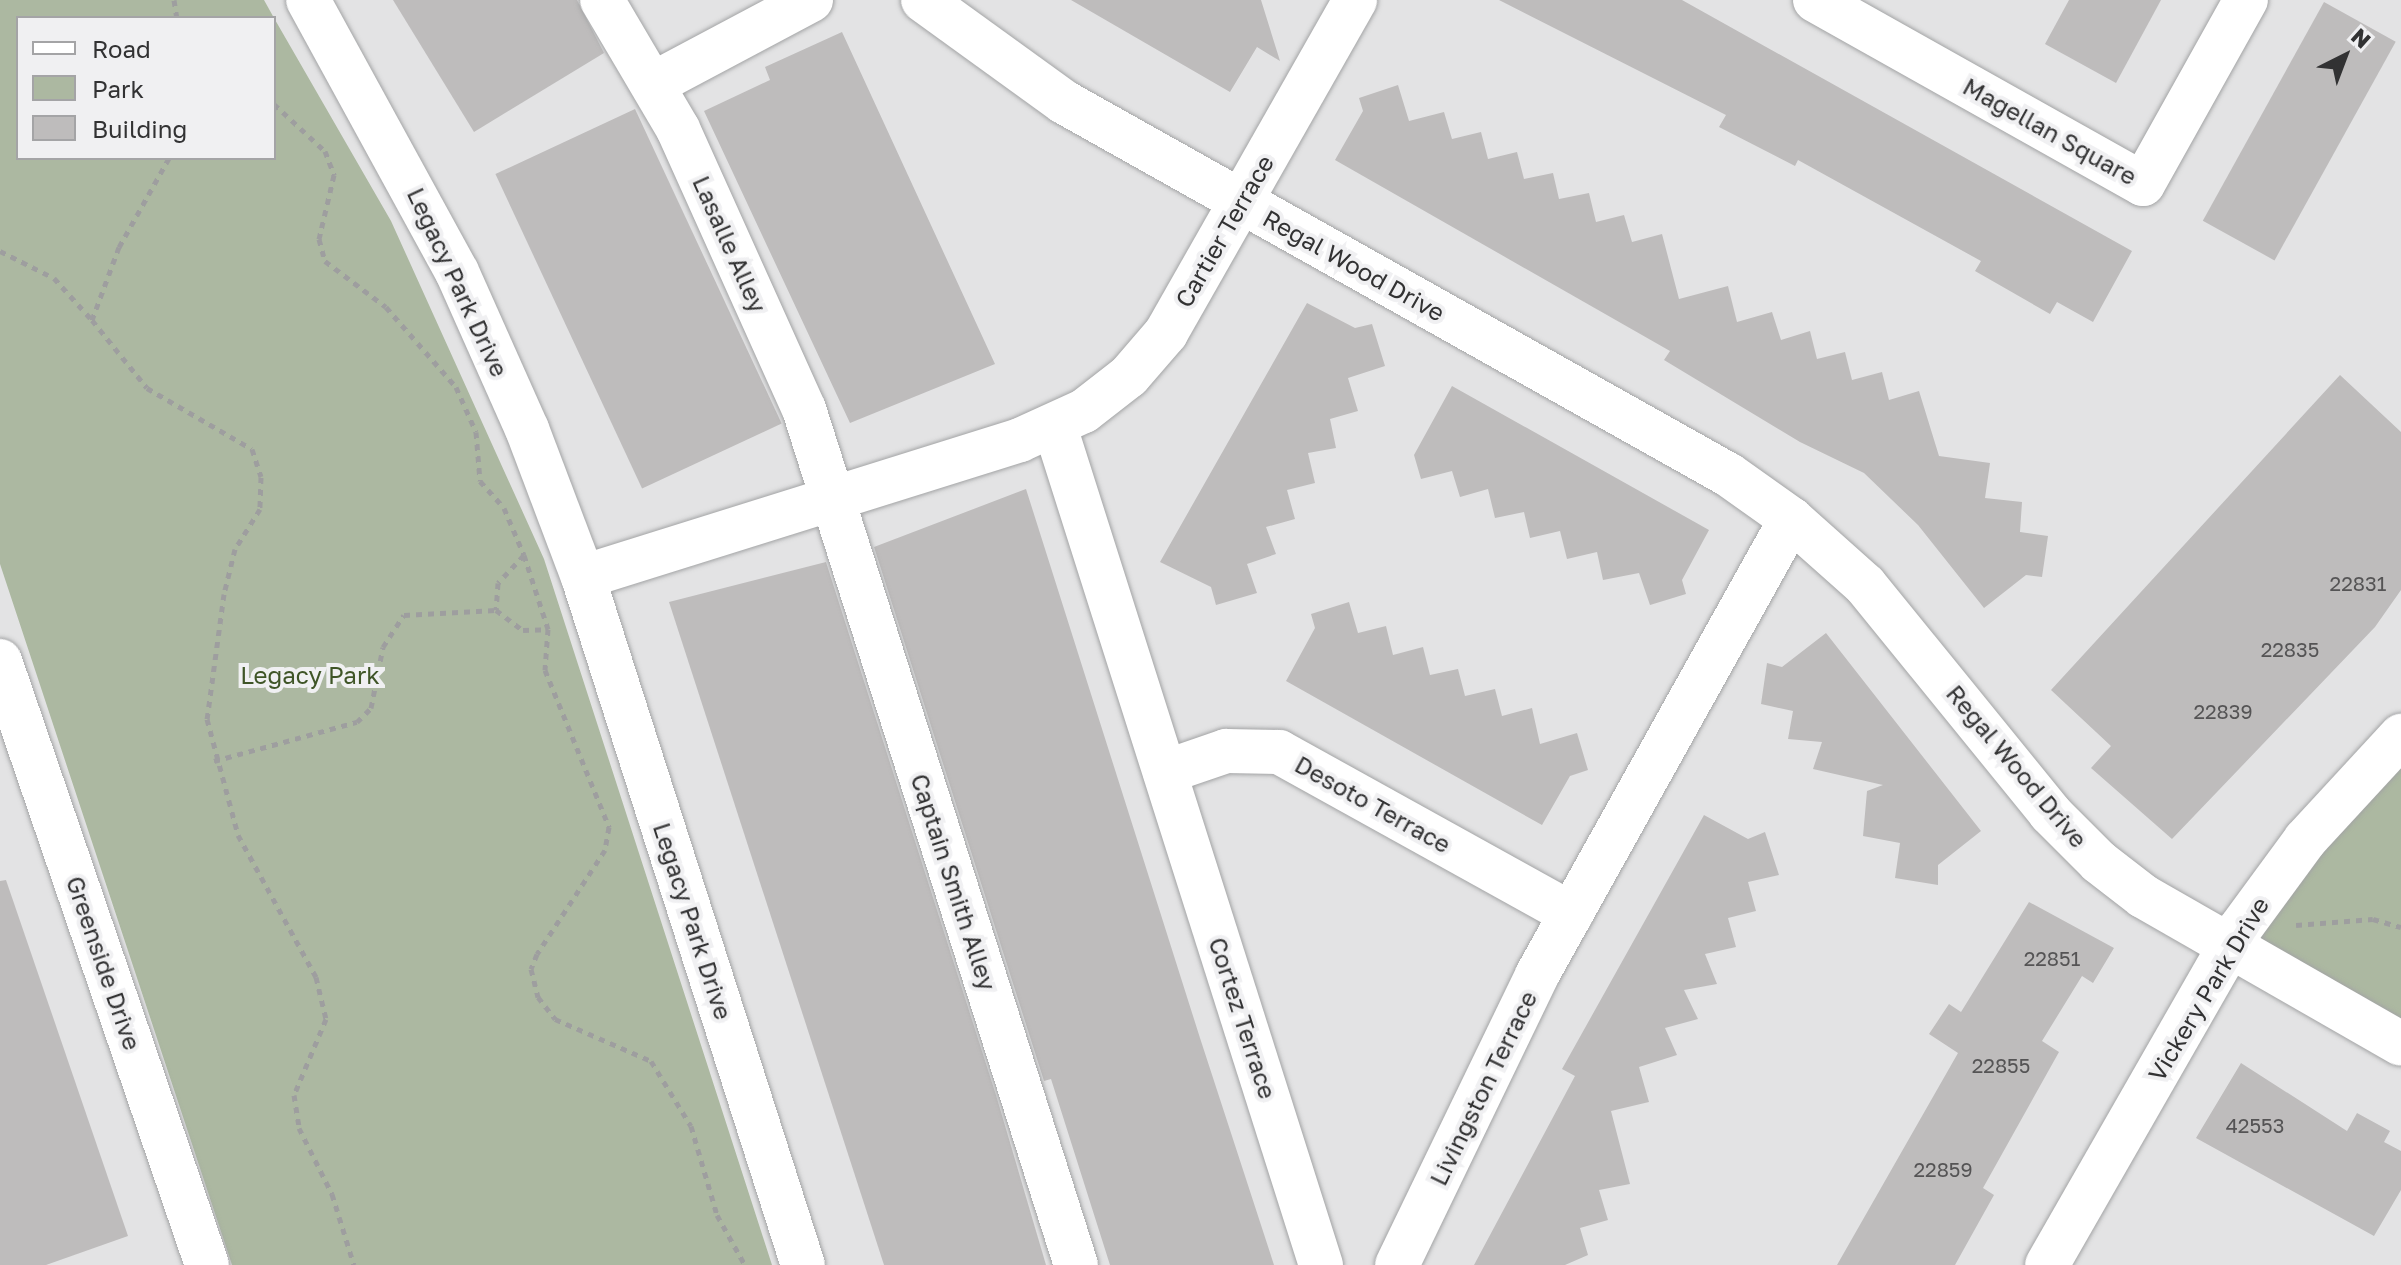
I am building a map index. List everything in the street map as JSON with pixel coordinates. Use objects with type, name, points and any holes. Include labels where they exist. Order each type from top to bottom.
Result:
[{"type":"street","name":"Legacy Park Drive","points":[[308,0],[457,272],[583,577],[803,1265]]},
{"type":"street","name":"Lasalle Alley","points":[[602,0],[653,84],[804,409],[832,499]]},
{"type":"street","points":[[653,84],[811,0]]},
{"type":"street","name":"Regal Wood Drive","points":[[923,0],[1014,71],[1729,475],[1791,519],[1865,585],[2050,813],[2099,862],[2234,938],[2401,1044]]},
{"type":"street","name":"Cartier Terrace","points":[[832,499],[1055,427],[1129,376],[1166,333],[1355,0]]},
{"type":"street","name":"Magellan Square","points":[[1815,0],[2143,184],[2246,0]]},
{"type":"street","points":[[1055,427],[1165,772]]},
{"type":"street","points":[[583,577],[832,499]]},
{"type":"street","name":"Captain Smith Alley","points":[[832,499],[1076,1265]]},
{"type":"street","points":[[1571,914],[1791,519]]},
{"type":"street","name":"Greenside Drive","points":[[0,661],[16,753],[207,1265]]},
{"type":"street","name":"Vickery Park Drive","points":[[2047,1265],[2234,938],[2305,840],[2401,736]]},
{"type":"street","name":"Desoto Terrace","points":[[1165,772],[1226,751],[1279,752],[1571,914]]},
{"type":"street","name":"Cortez Terrace","points":[[1165,772],[1321,1265]]},
{"type":"street","name":"Livingston Terrace","points":[[1397,1265],[1571,914]]},
{"type":"path","points":[[276,106],[325,151],[334,175],[319,239],[325,261],[386,307],[456,387],[476,432],[480,481],[504,508],[524,555],[548,629],[545,670],[609,827],[605,850],[531,969],[538,997],[555,1019],[651,1061],[691,1126],[717,1215],[745,1265]]},
{"type":"path","points":[[92,320],[119,247],[168,160]]},
{"type":"path","points":[[0,251],[54,278],[147,388],[252,449],[261,477],[260,509],[235,549],[211,671],[207,719],[214,761],[233,799],[238,835],[316,977],[326,1019],[294,1095],[299,1128],[332,1194],[354,1265]]},
{"type":"path","points":[[496,610],[498,583],[524,555]]},
{"type":"path","points":[[214,761],[357,722],[371,708],[383,647],[404,615],[496,610],[523,630],[548,629]]},
{"type":"path","points":[[2234,938],[2373,919],[2401,927]]},
{"type":"green space","name":"Legacy Park","points":[[0,0],[264,0],[273,16],[16,16],[16,160],[276,160],[276,21],[391,221],[544,559],[772,1265],[232,1265],[0,564]]},
{"type":"green space","points":[[2401,736],[2401,1044],[2239,930]]},
{"type":"building","points":[[393,0],[577,0],[604,53],[474,132]]},
{"type":"building","points":[[1071,0],[1261,0],[1280,61],[1257,47],[1230,92]]},
{"type":"building","points":[[1499,0],[1682,0],[2132,251],[2093,322],[2057,302],[2050,314],[1975,271],[1981,261],[1798,160],[1795,166],[1719,127],[1726,115]]},
{"type":"building","points":[[2069,0],[2161,0],[2116,83],[2045,44]]},
{"type":"building","points":[[2324,2],[2396,42],[2275,260],[2203,221]]},
{"type":"building","points":[[842,32],[995,364],[850,423],[704,111],[770,80],[765,67]]},
{"type":"building","points":[[1398,85],[1409,121],[1444,112],[1452,139],[1481,132],[1488,159],[1517,152],[1524,179],[1553,173],[1559,199],[1589,193],[1596,222],[1624,215],[1632,242],[1662,234],[1679,299],[1728,286],[1737,322],[1772,312],[1781,340],[1810,331],[1817,359],[1845,352],[1852,380],[1882,372],[1889,400],[1919,391],[1939,456],[1990,463],[1985,498],[2022,502],[2020,532],[2048,536],[2042,577],[2026,575],[1984,608],[1918,525],[1864,473],[1800,442],[1664,360],[1670,351],[1335,160],[1363,111],[1359,98]]},
{"type":"building","points":[[635,109],[782,423],[642,489],[495,174]]},
{"type":"building","points":[[1307,303],[1355,328],[1372,324],[1385,366],[1348,378],[1358,411],[1330,419],[1336,448],[1308,453],[1315,483],[1287,490],[1295,519],[1266,527],[1276,554],[1247,564],[1257,593],[1216,605],[1211,587],[1160,562]]},
{"type":"building","points":[[2340,375],[2401,432],[2401,590],[2375,627],[2172,839],[2091,768],[2111,746],[2051,690]]},
{"type":"building","points":[[1452,386],[1709,530],[1682,580],[1686,594],[1650,605],[1639,573],[1603,580],[1597,552],[1567,559],[1560,531],[1530,538],[1524,512],[1495,518],[1488,489],[1460,497],[1452,471],[1421,479],[1414,455]]},
{"type":"building","points":[[1026,489],[1274,1265],[1110,1265],[1051,1079],[1044,1081],[874,547]]},
{"type":"building","points":[[826,562],[996,1095],[1046,1265],[884,1265],[669,602]]},
{"type":"building","points":[[1349,602],[1358,633],[1386,626],[1393,655],[1423,647],[1430,675],[1458,669],[1465,696],[1495,689],[1502,716],[1532,708],[1540,744],[1577,733],[1588,770],[1570,776],[1542,825],[1286,681],[1315,628],[1311,614]]},
{"type":"building","points":[[1826,633],[1981,831],[1938,865],[1938,885],[1895,878],[1900,843],[1863,836],[1867,791],[1883,785],[1813,769],[1822,742],[1788,739],[1793,711],[1761,704],[1767,663],[1782,667]]},
{"type":"building","points":[[1704,815],[1748,839],[1765,832],[1779,875],[1748,882],[1756,911],[1728,918],[1736,947],[1705,954],[1717,984],[1684,990],[1698,1019],[1665,1028],[1677,1055],[1639,1067],[1649,1102],[1611,1111],[1630,1184],[1599,1190],[1608,1220],[1580,1228],[1588,1255],[1565,1265],[1474,1265],[1575,1076],[1562,1069]]},
{"type":"building","points":[[6,880],[128,1236],[46,1265],[0,1265],[0,881]]},
{"type":"building","points":[[2029,902],[2114,948],[2093,983],[2082,976],[2042,1041],[2059,1052],[1983,1188],[1994,1195],[1955,1265],[1837,1265],[1958,1053],[1929,1034],[1949,1004],[1961,1012]]},
{"type":"building","points":[[2241,1063],[2347,1131],[2357,1113],[2390,1131],[2384,1142],[2401,1151],[2401,1190],[2374,1236],[2196,1138]]}]
